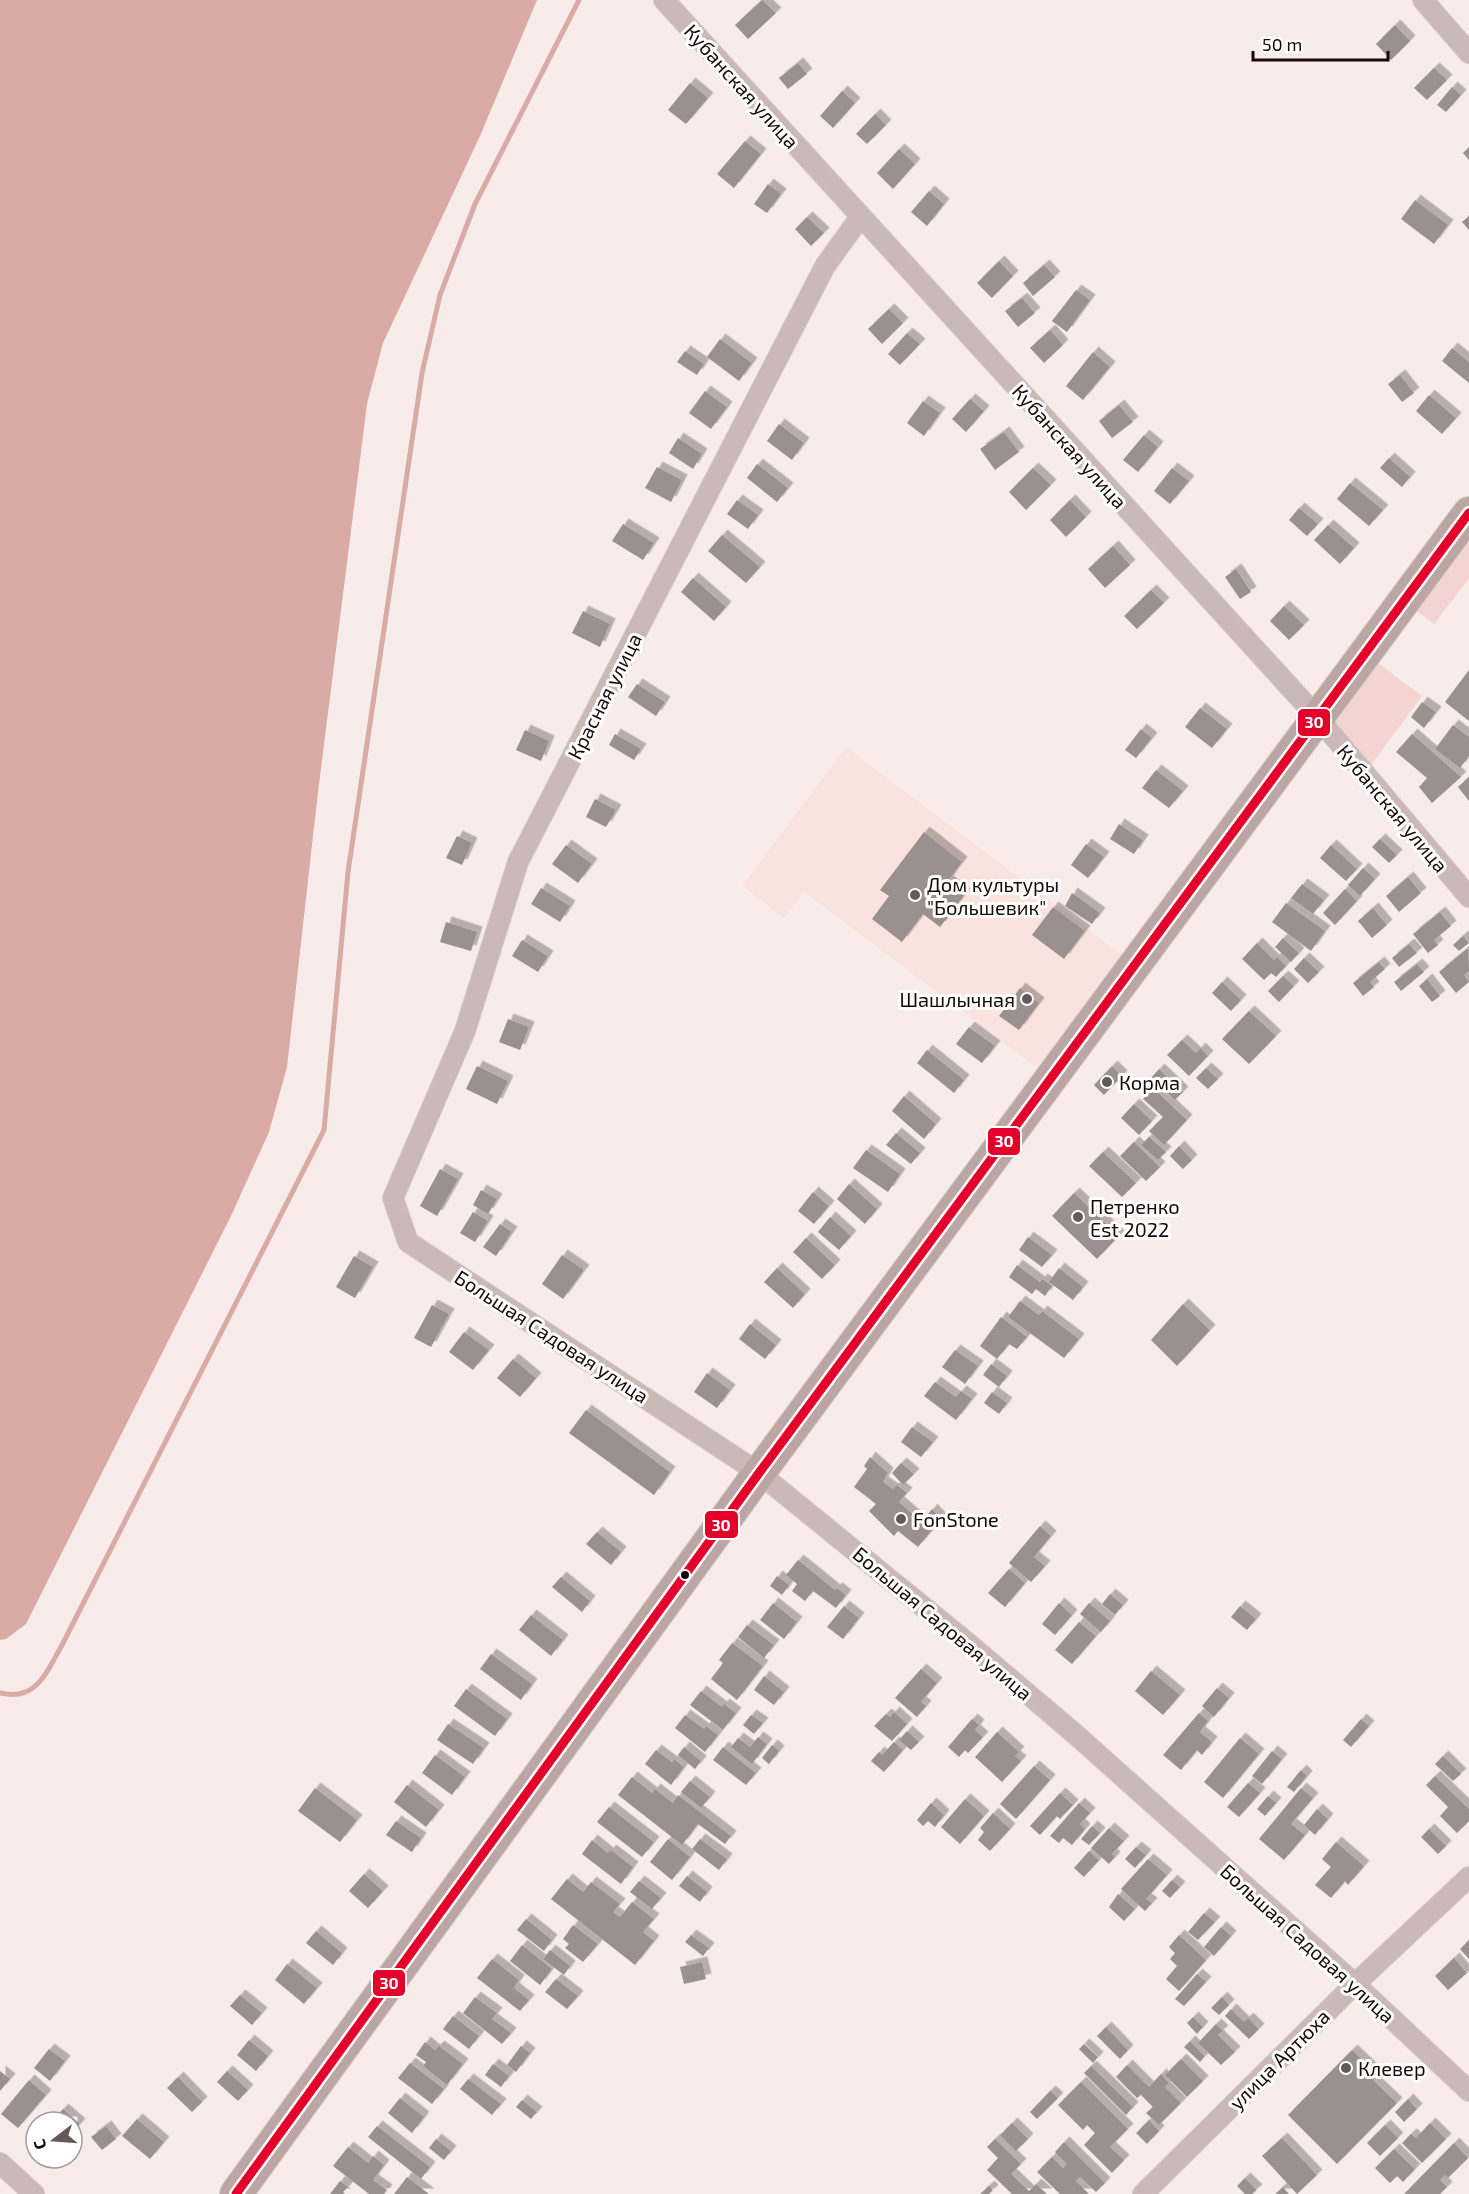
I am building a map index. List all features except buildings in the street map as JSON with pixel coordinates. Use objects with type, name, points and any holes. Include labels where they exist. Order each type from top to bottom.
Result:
[{"type":"main road","points":[[236,2194],[759,1473],[1469,513]]},
{"type":"street","name":"Кубанская улица","points":[[664,0],[1318,718],[1469,897]]},
{"type":"street","points":[[1423,0],[1469,53]]},
{"type":"street","name":"Красная улица","points":[[393,1198],[465,1031],[518,862],[825,266],[861,216]]},
{"type":"street","name":"Большая Садовая улица","points":[[393,1198],[408,1242],[759,1473],[969,1644],[1075,1734],[1355,1984],[1469,2091]]},
{"type":"street","name":"улица Артюха","points":[[1143,2194],[1355,1984],[1469,1877]]},
{"type":"street","points":[[0,2163],[34,2194]]},
{"type":"shaded area","points":[[0,0],[537,0],[480,136],[383,343],[367,404],[318,792],[287,1067],[269,1132],[231,1216],[26,1624],[6,1639],[0,1640]]},
{"type":"shaded area","points":[[1469,541],[1469,578],[1434,624],[1417,611]]},
{"type":"shaded area","points":[[1378,663],[1422,696],[1371,765],[1335,722]]},
{"type":"shaded area","points":[[846,747],[1123,956],[1040,1070],[804,892],[784,918],[742,886]]},
{"type":"waterway","points":[[0,1693],[13,1695],[23,1693],[32,1689],[46,1674],[324,1130],[348,872],[422,373],[440,295],[475,204],[579,0]]},
{"type":"transit line","name":"30","points":[[236,2194],[759,1473],[1469,513]]},
{"type":"place","name":"Дом культуры \"Большевик\"","points":[[915,895]]},
{"type":"place","name":"Шашлычная","points":[[1027,999]]},
{"type":"place","name":"Корма","points":[[1107,1082]]},
{"type":"place","name":"Петренко Est 2022","points":[[1078,1217]]},
{"type":"place","name":"FonStone","points":[[901,1519]]},
{"type":"place","name":"Клевер","points":[[1346,2068]]}]
